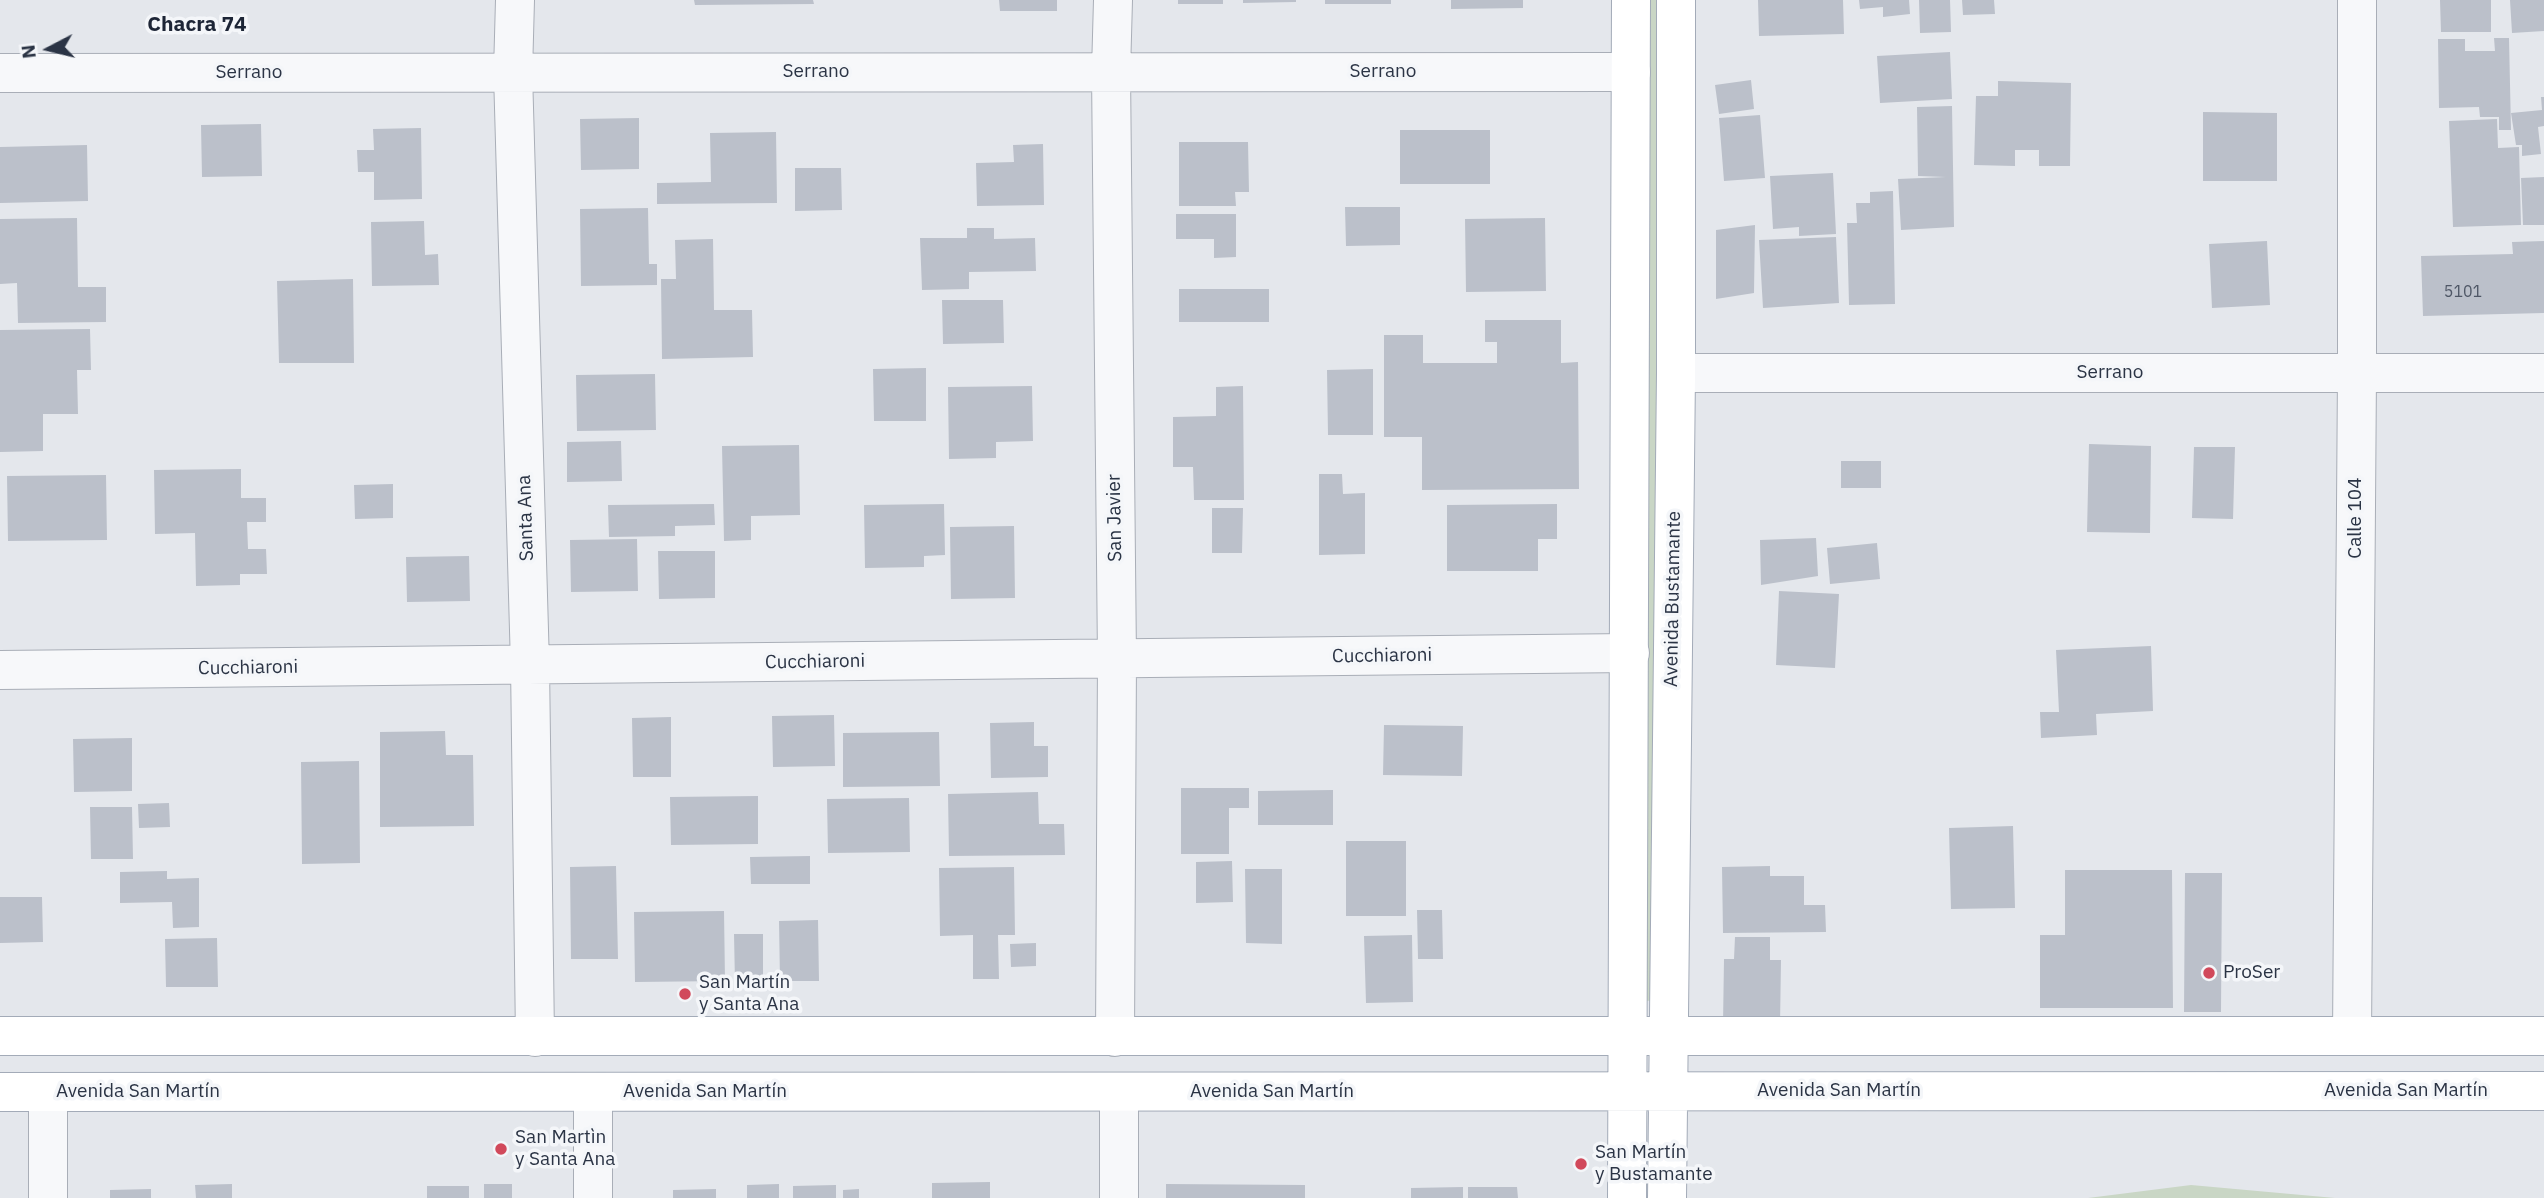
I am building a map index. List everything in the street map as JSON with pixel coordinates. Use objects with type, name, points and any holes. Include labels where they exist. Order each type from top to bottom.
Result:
[{"type":"main road","points":[[1627,1198],[1631,0]]},
{"type":"main road","name":"Avenida Bustamante","points":[[1667,1198],[1676,373],[1676,0]]},
{"type":"main road","points":[[0,1036],[2544,1036]]},
{"type":"main road","name":"Avenida San Martín","points":[[0,1092],[2544,1091]]},
{"type":"street","name":"Santa Ana","points":[[515,0],[513,73],[530,665],[536,1037]]},
{"type":"street","name":"San Javier","points":[[1113,0],[1111,72],[1117,659],[1115,1037]]},
{"type":"street","name":"Calle 104","points":[[2352,1036],[2357,0]]},
{"type":"street","name":"Serrano","points":[[0,73],[1631,72]]},
{"type":"street","name":"Serrano","points":[[1676,373],[2544,373]]},
{"type":"street","name":"Cucchiaroni","points":[[0,670],[1630,653]]},
{"type":"street","points":[[48,1092],[48,1198]]},
{"type":"street","points":[[593,1092],[593,1198]]},
{"type":"street","points":[[1119,1092],[1119,1198]]},
{"type":"green space","points":[[1648,0],[1666,0],[1662,1000],[1645,1001]]},
{"type":"green space","points":[[2191,1185],[2335,1198],[2088,1198]]},
{"type":"building","points":[[694,0],[813,0],[814,4],[695,5]]},
{"type":"building","points":[[999,0],[1057,0],[1057,11],[1000,11]]},
{"type":"building","points":[[1178,0],[1223,0],[1223,4],[1178,4]]},
{"type":"building","points":[[1243,0],[1296,0],[1296,2],[1243,3]]},
{"type":"building","points":[[1325,0],[1391,0],[1391,4],[1325,4]]},
{"type":"building","points":[[1451,0],[1523,0],[1523,8],[1451,9]]},
{"type":"building","points":[[1758,0],[1843,0],[1844,34],[1759,36]]},
{"type":"building","points":[[1859,0],[1909,0],[1910,14],[1883,17],[1883,7],[1860,9]]},
{"type":"building","points":[[1919,0],[1950,0],[1951,32],[1920,33]]},
{"type":"building","points":[[1962,0],[1994,0],[1995,14],[1963,15]]},
{"type":"building","points":[[2440,0],[2491,0],[2491,32],[2441,32]]},
{"type":"building","points":[[2510,0],[2544,0],[2544,31],[2512,33]]},
{"type":"building","points":[[2494,38],[2509,38],[2511,130],[2499,130],[2499,117],[2480,117],[2479,107],[2439,108],[2438,39],[2465,39],[2465,51],[2495,51]]},
{"type":"building","points":[[1950,52],[1952,99],[1880,103],[1877,56]]},
{"type":"building","points":[[1751,80],[1754,109],[1719,114],[1715,85]]},
{"type":"building","points":[[1998,81],[2071,83],[2070,166],[2039,166],[2039,150],[2015,150],[2015,166],[1974,165],[1976,96],[1998,96]]},
{"type":"building","points":[[2541,97],[2544,97],[2544,126],[2538,127],[2541,154],[2522,156],[2522,145],[2516,145],[2511,113],[2542,110]]},
{"type":"building","points":[[1952,106],[1954,227],[1901,230],[1898,179],[1946,177],[1918,176],[1917,107]]},
{"type":"building","points":[[2203,112],[2277,113],[2277,181],[2203,181]]},
{"type":"building","points":[[1760,115],[1765,178],[1724,181],[1719,118]]},
{"type":"building","points":[[639,118],[639,169],[581,170],[580,119]]},
{"type":"building","points":[[2497,119],[2498,148],[2519,147],[2521,225],[2453,227],[2449,121]]},
{"type":"building","points":[[261,124],[262,176],[202,177],[201,125]]},
{"type":"building","points":[[421,128],[422,199],[374,200],[374,172],[358,172],[357,150],[374,150],[373,129]]},
{"type":"building","points":[[1400,130],[1490,130],[1490,184],[1400,184]]},
{"type":"building","points":[[776,132],[777,203],[657,204],[657,183],[711,182],[710,133]]},
{"type":"building","points":[[1179,142],[1248,142],[1249,192],[1235,192],[1236,206],[1179,206]]},
{"type":"building","points":[[1043,144],[1044,205],[977,206],[976,163],[1014,162],[1013,145]]},
{"type":"building","points":[[87,145],[88,201],[0,203],[0,147]]},
{"type":"building","points":[[795,168],[841,168],[842,210],[795,211]]},
{"type":"building","points":[[1833,173],[1836,234],[1799,236],[1799,227],[1773,229],[1770,176]]},
{"type":"building","points":[[2544,177],[2544,225],[2523,225],[2521,178]]},
{"type":"building","points":[[1893,191],[1895,304],[1849,305],[1847,223],[1857,223],[1856,203],[1870,203],[1870,192]]},
{"type":"building","points":[[1345,207],[1400,207],[1400,245],[1346,246]]},
{"type":"building","points":[[648,208],[649,264],[657,264],[657,285],[581,286],[580,209]]},
{"type":"building","points":[[1176,214],[1236,214],[1236,257],[1214,258],[1214,239],[1176,239]]},
{"type":"building","points":[[77,218],[78,287],[106,287],[106,322],[18,323],[17,283],[0,284],[0,219]]},
{"type":"building","points":[[1545,218],[1546,291],[1466,292],[1465,219]]},
{"type":"building","points":[[424,221],[425,255],[438,254],[439,285],[372,286],[371,222]]},
{"type":"building","points":[[1755,225],[1754,293],[1716,299],[1716,230]]},
{"type":"building","points":[[967,228],[994,228],[994,239],[1035,238],[1036,271],[969,272],[969,289],[922,290],[920,238],[967,238]]},
{"type":"building","points":[[1836,237],[1839,303],[1763,308],[1759,240]]},
{"type":"building","points":[[713,239],[714,310],[752,310],[753,357],[662,359],[661,279],[676,279],[675,240]]},
{"type":"building","points":[[2267,241],[2270,305],[2212,308],[2209,244]]},
{"type":"building","points":[[2544,241],[2544,313],[2423,316],[2421,256],[2513,254],[2512,242]]},
{"type":"building","points":[[353,279],[354,363],[279,363],[277,281]]},
{"type":"building","points":[[1179,289],[1269,289],[1269,322],[1179,322]]},
{"type":"building","points":[[942,300],[1003,300],[1004,343],[943,344]]},
{"type":"building","points":[[1485,320],[1561,320],[1561,363],[1578,362],[1579,489],[1422,490],[1422,437],[1384,437],[1384,335],[1423,335],[1423,363],[1497,363],[1497,342],[1485,342]]},
{"type":"building","points":[[90,329],[91,370],[77,370],[78,414],[43,414],[43,451],[0,452],[0,330]]},
{"type":"building","points":[[926,368],[926,421],[874,421],[873,369]]},
{"type":"building","points":[[1373,369],[1373,435],[1328,435],[1327,370]]},
{"type":"building","points":[[655,374],[656,430],[577,431],[576,375]]},
{"type":"building","points":[[1032,386],[1033,441],[996,442],[996,458],[949,459],[948,387]]},
{"type":"building","points":[[1243,386],[1244,500],[1194,500],[1193,467],[1173,467],[1173,417],[1216,416],[1216,387]]},
{"type":"building","points":[[621,441],[622,481],[567,482],[567,442]]},
{"type":"building","points":[[2089,444],[2151,446],[2150,533],[2087,532]]},
{"type":"building","points":[[799,445],[800,515],[751,516],[751,540],[724,541],[722,446]]},
{"type":"building","points":[[2194,447],[2235,447],[2233,519],[2192,518]]},
{"type":"building","points":[[1841,461],[1881,461],[1881,488],[1841,488]]},
{"type":"building","points":[[241,469],[241,498],[266,498],[266,522],[247,522],[248,549],[266,549],[267,574],[240,574],[240,585],[196,586],[195,533],[155,534],[154,470]]},
{"type":"building","points":[[1319,474],[1342,474],[1343,494],[1365,493],[1365,554],[1319,555]]},
{"type":"building","points":[[106,475],[107,540],[8,541],[7,476]]},
{"type":"building","points":[[393,484],[393,518],[355,519],[354,485]]},
{"type":"building","points":[[714,504],[715,525],[675,526],[675,536],[609,537],[608,505]]},
{"type":"building","points":[[944,504],[945,555],[924,556],[924,567],[865,568],[864,505]]},
{"type":"building","points":[[1557,504],[1557,539],[1538,539],[1538,571],[1447,571],[1447,505]]},
{"type":"building","points":[[1212,508],[1243,508],[1242,553],[1212,553]]},
{"type":"building","points":[[1014,526],[1015,598],[951,599],[950,527]]},
{"type":"building","points":[[1816,538],[1818,576],[1761,585],[1760,540]]},
{"type":"building","points":[[637,539],[638,591],[571,592],[570,540]]},
{"type":"building","points":[[1877,543],[1880,579],[1830,584],[1827,548]]},
{"type":"building","points":[[658,551],[715,551],[715,598],[659,599]]},
{"type":"building","points":[[469,556],[470,601],[407,602],[406,557]]},
{"type":"building","points":[[1779,591],[1839,594],[1835,668],[1776,665]]},
{"type":"building","points":[[2151,646],[2153,711],[2096,714],[2097,735],[2041,738],[2040,712],[2059,712],[2056,650]]},
{"type":"building","points":[[834,715],[835,766],[773,767],[772,716]]},
{"type":"building","points":[[671,717],[671,777],[633,777],[632,718]]},
{"type":"building","points":[[1034,722],[1034,746],[1048,746],[1048,777],[991,778],[990,723]]},
{"type":"building","points":[[1384,725],[1463,726],[1462,776],[1383,775]]},
{"type":"building","points":[[445,731],[446,755],[473,755],[474,826],[380,827],[380,732]]},
{"type":"building","points":[[939,732],[940,786],[843,787],[843,733]]},
{"type":"building","points":[[132,738],[132,791],[74,792],[73,739]]},
{"type":"building","points":[[359,761],[360,863],[302,864],[301,762]]},
{"type":"building","points":[[1181,788],[1249,788],[1249,808],[1229,808],[1229,854],[1181,854]]},
{"type":"building","points":[[1333,790],[1333,825],[1258,825],[1258,791]]},
{"type":"building","points":[[1038,792],[1039,824],[1064,824],[1065,855],[949,856],[948,794]]},
{"type":"building","points":[[758,796],[758,844],[671,845],[670,797]]},
{"type":"building","points":[[909,798],[910,852],[828,853],[827,799]]},
{"type":"building","points":[[169,803],[170,827],[139,828],[138,804]]},
{"type":"building","points":[[90,807],[132,807],[133,859],[91,859]]},
{"type":"building","points":[[2013,826],[2015,908],[1951,909],[1949,828]]},
{"type":"building","points":[[1346,841],[1406,841],[1406,916],[1346,916]]},
{"type":"building","points":[[810,856],[810,884],[751,884],[750,857]]},
{"type":"building","points":[[1232,861],[1233,902],[1196,903],[1196,862]]},
{"type":"building","points":[[616,866],[618,959],[571,959],[570,867]]},
{"type":"building","points":[[1770,866],[1770,876],[1804,876],[1804,905],[1825,905],[1826,932],[1723,933],[1722,867]]},
{"type":"building","points":[[1014,867],[1015,935],[998,935],[999,979],[973,979],[973,935],[940,936],[939,868]]},
{"type":"building","points":[[1245,869],[1282,869],[1282,944],[1246,943]]},
{"type":"building","points":[[2065,870],[2172,870],[2173,1008],[2040,1008],[2040,935],[2065,935]]},
{"type":"building","points":[[167,871],[167,879],[199,878],[199,927],[173,928],[172,902],[120,903],[120,872]]},
{"type":"building","points":[[2185,873],[2222,873],[2221,1012],[2184,1012]]},
{"type":"building","points":[[0,897],[42,897],[43,942],[0,943]]},
{"type":"building","points":[[1417,910],[1442,910],[1443,959],[1418,959]]},
{"type":"building","points":[[724,911],[725,981],[635,982],[634,912]]},
{"type":"building","points":[[818,920],[819,981],[780,981],[779,921]]},
{"type":"building","points":[[734,934],[763,934],[763,983],[735,983]]},
{"type":"building","points":[[1412,935],[1413,1002],[1366,1003],[1364,936]]},
{"type":"building","points":[[1735,937],[1770,937],[1770,960],[1781,960],[1780,1025],[1723,1024],[1724,959],[1734,959]]},
{"type":"building","points":[[217,938],[218,987],[166,987],[165,939]]},
{"type":"building","points":[[1036,943],[1036,966],[1011,967],[1010,944]]},
{"type":"building","points":[[990,1182],[990,1198],[932,1198],[932,1183]]},
{"type":"building","points":[[232,1184],[232,1198],[196,1198],[195,1185]]},
{"type":"building","points":[[484,1184],[512,1184],[512,1198],[484,1198]]},
{"type":"building","points":[[779,1184],[779,1198],[747,1198],[747,1185]]},
{"type":"building","points":[[1166,1184],[1305,1185],[1305,1198],[1166,1198]]},
{"type":"building","points":[[836,1185],[836,1198],[793,1198],[793,1186]]},
{"type":"building","points":[[427,1186],[469,1186],[469,1198],[427,1198]]},
{"type":"building","points":[[1463,1187],[1463,1198],[1411,1198],[1411,1188]]},
{"type":"building","points":[[1468,1187],[1517,1187],[1518,1198],[1468,1198]]},
{"type":"building","points":[[151,1189],[151,1198],[110,1198],[110,1190]]},
{"type":"building","points":[[716,1189],[716,1198],[673,1198],[673,1190]]},
{"type":"building","points":[[859,1189],[859,1198],[843,1198],[843,1190]]},
{"type":"place","name":"ProSer","points":[[2209,973]]},
{"type":"place","name":"San Martín y Santa Ana","points":[[685,994]]},
{"type":"place","name":"San Martìn y Santa Ana","points":[[501,1149]]},
{"type":"place","name":"San Martín y Bustamante","points":[[1581,1164]]},
{"type":"district","name":"Chacra 74","points":[[197,25]]}]
